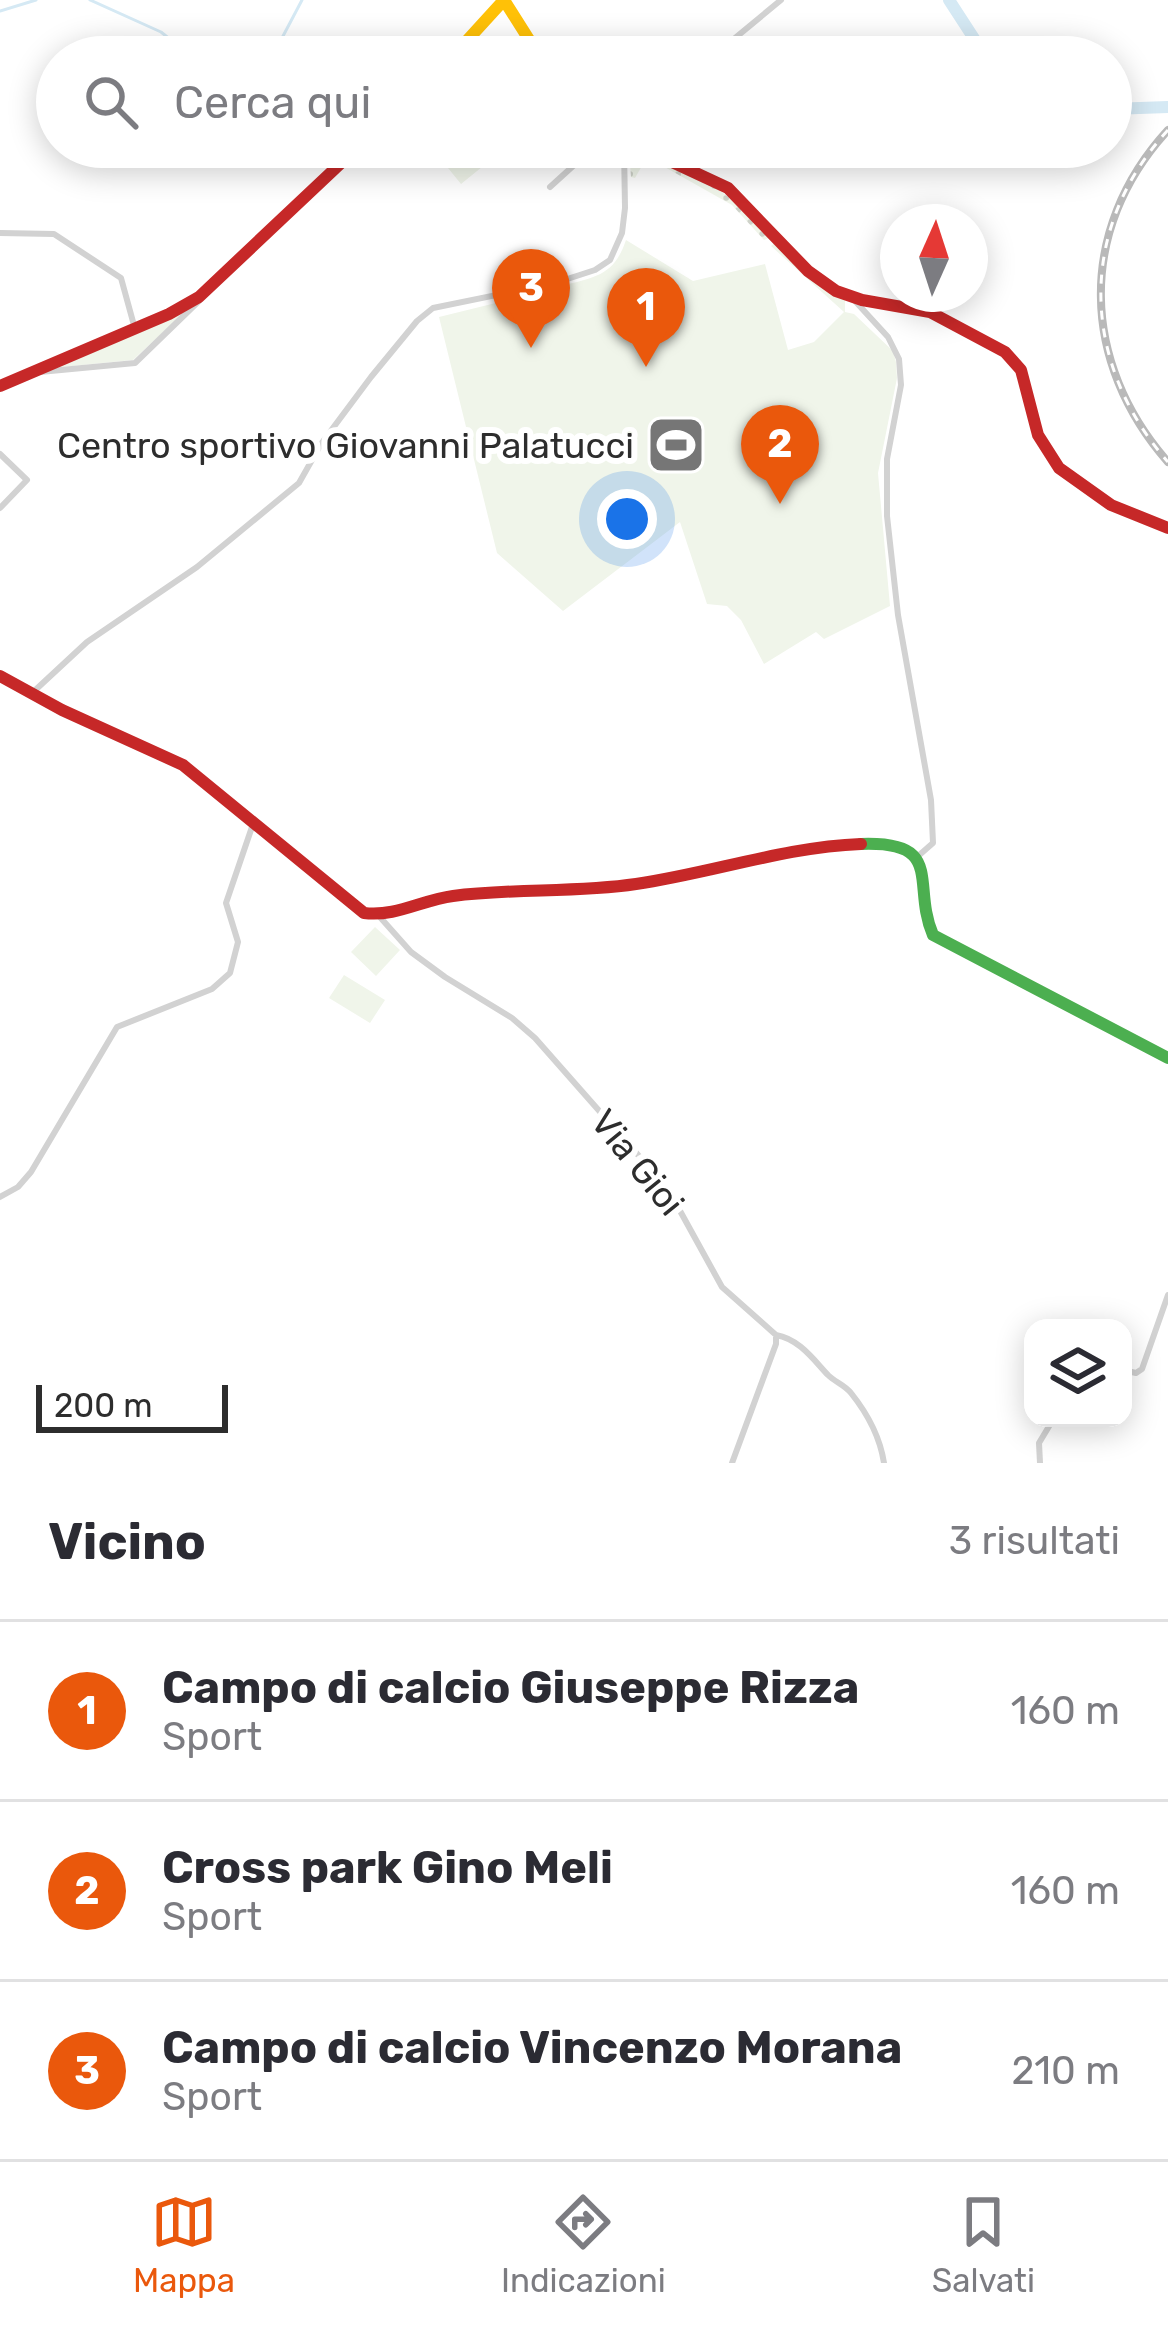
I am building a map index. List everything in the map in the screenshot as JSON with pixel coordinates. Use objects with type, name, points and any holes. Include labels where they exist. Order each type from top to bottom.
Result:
[{"type":"street","points":[[471,36],[504,0],[527,36]]},
{"type":"street","points":[[737,36],[781,0]]},
{"type":"street","points":[[0,386],[199,297],[336,168]]},
{"type":"street","points":[[550,187],[571,168]]},
{"type":"street","points":[[31,694],[87,641],[197,566],[299,484],[370,376],[434,308],[555,283],[610,260],[622,233],[624,168]]},
{"type":"street","points":[[683,168],[736,194],[811,273],[854,299],[897,350],[901,375],[886,459],[887,516],[898,615],[931,800],[933,843],[917,857]]},
{"type":"street","points":[[0,233],[54,234],[122,278],[135,329]]},
{"type":"street","points":[[37,370],[135,363],[199,297]]},
{"type":"street","points":[[854,299],[924,309],[998,347],[1011,357],[1027,382],[1037,432],[1055,463],[1109,503],[1168,528]]},
{"type":"street","points":[[0,454],[27,480],[0,508]]},
{"type":"street","points":[[0,676],[183,766],[364,913],[379,916],[446,897],[585,891],[688,875],[736,860],[896,845],[917,857],[926,879],[925,912],[932,935],[1168,1058]]},
{"type":"street","points":[[0,1197],[31,1172],[117,1027],[212,989],[230,973],[238,942],[226,903],[253,824]]},
{"type":"street","name":"Via Gioi","points":[[379,916],[411,952],[535,1038],[646,1165],[679,1209],[722,1287],[850,1391],[873,1426],[884,1463]]},
{"type":"street","points":[[1132,1371],[1142,1369],[1168,1295]]},
{"type":"street","points":[[732,1463],[776,1334]]},
{"type":"street","points":[[1040,1463],[1039,1443],[1049,1427]]},
{"type":"shaded area","points":[[448,168],[481,168],[461,184]]},
{"type":"shaded area","points":[[666,168],[683,168],[707,182],[771,237],[764,240],[732,205]]},
{"type":"shaded area","name":"Centro sportivo Giovanni Palatucci","points":[[626,240],[693,281],[765,264],[788,350],[814,342],[844,312],[771,246],[776,242],[818,284],[845,300],[845,312],[854,314],[893,351],[897,378],[878,473],[890,606],[824,639],[816,632],[764,664],[741,620],[727,606],[707,604],[680,522],[563,611],[497,553],[439,317],[552,289],[560,291],[561,286],[609,268]]},
{"type":"shaded area","points":[[192,305],[133,360],[52,368]]},
{"type":"shaded area","points":[[375,927],[400,950],[376,976],[351,952]]},
{"type":"shaded area","points":[[344,975],[385,1000],[370,1023],[329,998]]},
{"type":"waterway","points":[[0,11],[36,0]]},
{"type":"waterway","points":[[90,0],[166,36]]},
{"type":"waterway","points":[[283,36],[302,0]]},
{"type":"waterway","points":[[949,0],[972,36]]},
{"type":"waterway","points":[[1132,108],[1168,107]]},
{"type":"railway","points":[[1168,130],[1138,169],[1117,210],[1105,253],[1101,296],[1106,340],[1118,382],[1139,423],[1168,462]]},
{"type":"traffic: fast","points":[[861,844],[888,845],[915,858],[933,935],[1168,1058]]},
{"type":"traffic: slow","points":[[504,0],[527,36]]},
{"type":"traffic: slow","points":[[471,36],[504,0]]},
{"type":"traffic: jam","points":[[0,386],[199,297],[336,168]]},
{"type":"traffic: jam","points":[[685,168],[728,188],[808,271],[836,291],[930,312],[1005,352],[1021,370],[1038,435],[1059,468],[1111,505],[1168,528]]},
{"type":"traffic: jam","points":[[0,676],[183,765],[364,913],[387,913],[476,894],[636,884],[804,850],[861,844]]},
{"type":"place","name":"Campo di calcio Vincenzo Morana","points":[[531,348]]},
{"type":"place","name":"Campo di calcio Giuseppe Rizza","points":[[646,367]]},
{"type":"place","name":"Centro sportivo Giovanni Palatucci","points":[[676,445]]},
{"type":"place","name":"Cross park Gino Meli","points":[[780,504]]}]
